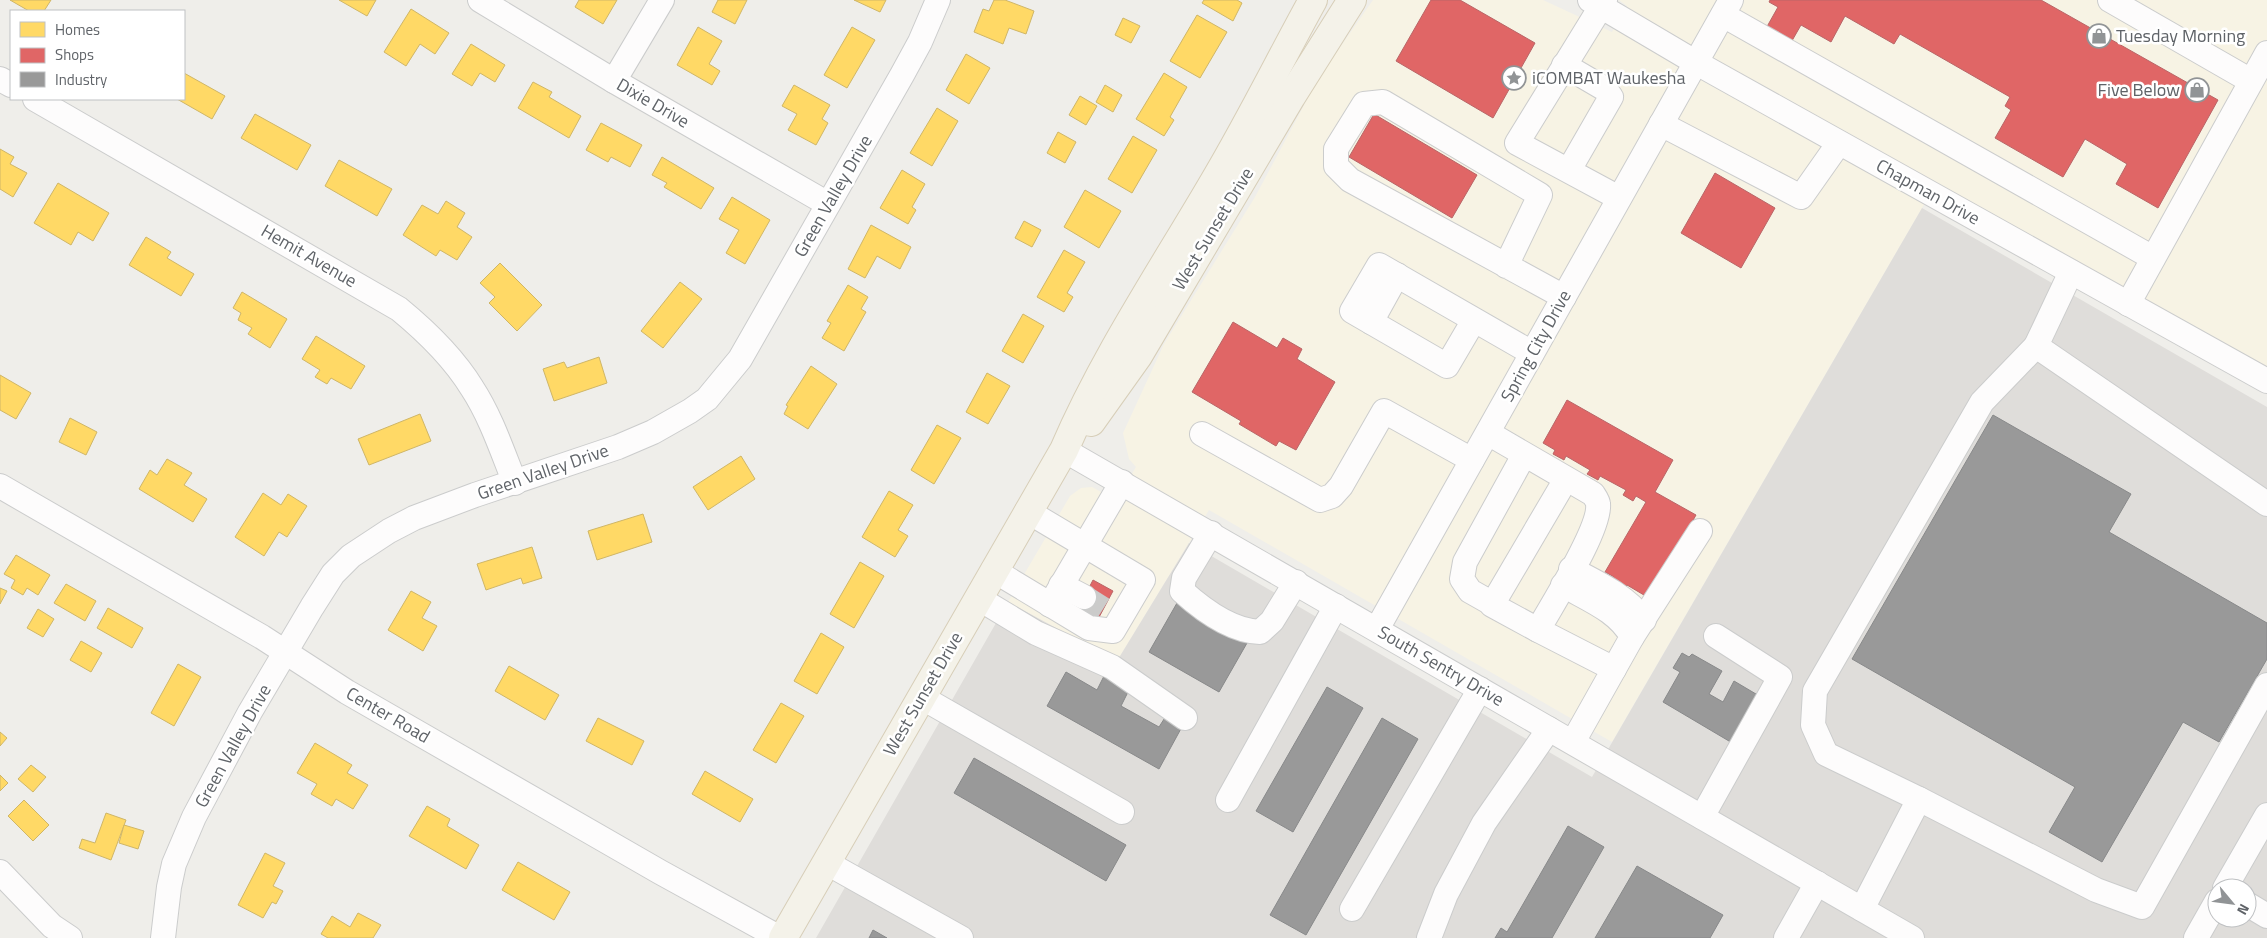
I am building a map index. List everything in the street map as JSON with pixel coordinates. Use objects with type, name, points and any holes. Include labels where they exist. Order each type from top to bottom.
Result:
[{"type":"main road","name":"West Sunset Drive","points":[[781,938],[827,863],[993,570],[1064,450],[1081,410],[1119,339],[1216,178],[1313,0]]},
{"type":"main road","name":"West Sunset Drive","points":[[1064,450],[1092,421],[1138,356],[1352,0]]},
{"type":"street","name":"Dixie Drive","points":[[480,0],[614,81],[828,204]]},
{"type":"street","points":[[614,81],[662,0]]},
{"type":"street","name":"Green Valley Drive","points":[[163,938],[169,887],[183,840],[250,712],[334,574],[363,547],[414,518],[475,495],[618,447],[653,432],[707,399],[740,359],[920,42],[938,0]]},
{"type":"street","points":[[2110,0],[2252,81]]},
{"type":"street","points":[[1599,2],[1517,143],[1619,198]]},
{"type":"street","name":"Chapman Drive","points":[[1599,2],[1695,62],[2267,382]]},
{"type":"street","points":[[1727,8],[2153,258]]},
{"type":"street","name":"Spring City Drive","points":[[1378,630],[1727,8]]},
{"type":"street","points":[[2128,304],[2267,53]]},
{"type":"street","points":[[1564,65],[1605,89],[1611,97],[1570,170]]},
{"type":"street","name":"Hemit Avenue","points":[[37,100],[371,292],[406,315],[445,351],[473,388],[488,418],[515,483]]},
{"type":"street","points":[[1506,266],[1540,195],[1383,102],[1364,104],[1336,148],[1336,166],[1350,180],[1506,266],[1564,297]]},
{"type":"street","points":[[1661,124],[1801,197],[1839,142]]},
{"type":"street","points":[[1474,320],[1447,366],[1352,311],[1379,265],[1532,353]]},
{"type":"street","points":[[2071,272],[2036,346],[1982,402],[1815,691],[1813,724],[1826,754],[1919,799],[2096,890],[2142,907],[2267,685]]},
{"type":"street","points":[[2036,346],[2267,504]]},
{"type":"street","points":[[1202,434],[1320,500],[1332,496],[1341,486],[1384,411],[1472,460]]},
{"type":"street","points":[[1488,433],[1524,456],[1593,494],[1598,504],[1596,520],[1538,630]]},
{"type":"street","name":"South Sentry Drive","points":[[1064,450],[1912,938]]},
{"type":"street","points":[[1524,456],[1465,562],[1462,579],[1470,591],[1614,670]]},
{"type":"street","points":[[1493,604],[1566,479]]},
{"type":"street","points":[[1056,595],[1122,482]]},
{"type":"street","name":"Center Road","points":[[0,486],[286,653],[346,692],[660,872],[781,938]]},
{"type":"street","points":[[1027,511],[1143,580],[1102,608]]},
{"type":"street","points":[[1573,742],[1638,629],[1700,531]]},
{"type":"street","points":[[1210,533],[1184,578],[1182,591],[1222,620],[1245,632],[1260,632],[1272,621],[1296,582]]},
{"type":"street","points":[[993,570],[1056,595],[1102,608],[1113,631],[1089,628],[1056,595]]},
{"type":"street","points":[[1567,577],[1620,597],[1636,609],[1638,629]]},
{"type":"street","points":[[978,598],[1036,633],[1112,667],[1185,718]]},
{"type":"street","points":[[1228,800],[1336,606]]},
{"type":"street","points":[[1702,817],[1780,677],[1716,636]]},
{"type":"street","points":[[1352,909],[1480,689]]},
{"type":"street","points":[[921,698],[1122,812]]},
{"type":"street","points":[[1429,938],[1446,894],[1484,823],[1550,729]]},
{"type":"street","points":[[1862,909],[1919,799]]},
{"type":"street","points":[[2231,878],[2267,815]]},
{"type":"street","points":[[827,863],[961,938]]},
{"type":"street","points":[[0,872],[52,926],[70,938]]},
{"type":"street","points":[[1786,938],[1817,883]]},
{"type":"street","points":[[2196,938],[2207,919]]},
{"type":"shaded area","points":[[1373,0],[1543,0],[1612,32],[1627,6],[1619,0],[2267,0],[2267,372],[1936,184],[1612,742],[1209,510],[1117,661],[1008,602],[1070,496],[1081,488],[1092,487],[1116,500],[1136,467],[1129,459],[1123,433],[1164,344],[1255,197],[1318,79]]},
{"type":"shaded area","points":[[1922,208],[2267,407],[2267,938],[816,938],[1008,602],[1117,661],[1189,543],[1592,777]]},
{"type":"building: Homes","points":[[10,0],[51,0],[45,10],[27,10]]},
{"type":"building: Homes","points":[[339,0],[376,0],[367,16]]},
{"type":"building: Homes","points":[[579,0],[617,0],[603,24],[575,7]]},
{"type":"building: Homes","points":[[718,0],[747,0],[735,24],[712,12]]},
{"type":"building: Homes","points":[[854,0],[886,0],[880,12]]},
{"type":"building: Homes","points":[[994,0],[1005,0],[1034,11],[1026,34],[1009,28],[1003,44],[974,32],[983,9],[989,11]]},
{"type":"building: Homes","points":[[1204,0],[1237,0],[1242,3],[1233,21],[1202,3]]},
{"type":"building: Homes","points":[[411,9],[449,33],[435,54],[420,44],[406,66],[384,52]]},
{"type":"building: Homes","points":[[1197,15],[1227,32],[1200,78],[1170,61]]},
{"type":"building: Homes","points":[[1123,18],[1140,26],[1131,43],[1115,35]]},
{"type":"building: Homes","points":[[698,27],[722,41],[709,64],[720,71],[712,85],[677,65]]},
{"type":"building: Homes","points":[[852,27],[875,40],[847,88],[824,75]]},
{"type":"building: Homes","points":[[471,44],[505,65],[495,82],[480,73],[472,86],[452,74]]},
{"type":"building: Homes","points":[[966,54],[990,68],[969,104],[946,90]]},
{"type":"building: Homes","points":[[1164,73],[1187,87],[1170,117],[1174,120],[1164,136],[1136,119]]},
{"type":"building: Homes","points":[[185,74],[225,96],[212,119],[179,100],[185,100]]},
{"type":"building: Homes","points":[[533,82],[552,92],[549,97],[581,116],[569,138],[518,108]]},
{"type":"building: Homes","points":[[794,85],[830,105],[822,119],[828,123],[816,145],[788,130],[797,114],[782,106]]},
{"type":"building: Homes","points":[[1105,85],[1122,95],[1113,112],[1096,102]]},
{"type":"building: Homes","points":[[1080,96],[1097,106],[1086,125],[1069,115]]},
{"type":"building: Homes","points":[[937,108],[958,121],[932,166],[910,153]]},
{"type":"building: Homes","points":[[255,114],[311,145],[297,170],[241,138]]},
{"type":"building: Homes","points":[[601,123],[642,145],[630,167],[611,157],[608,162],[586,150]]},
{"type":"building: Homes","points":[[1058,132],[1076,142],[1065,163],[1047,153]]},
{"type":"building: Homes","points":[[1133,136],[1157,150],[1132,193],[1108,179]]},
{"type":"building: Homes","points":[[0,149],[14,157],[10,164],[27,173],[13,197],[0,189]]},
{"type":"building: Homes","points":[[662,157],[714,188],[701,209],[664,187],[667,183],[652,175]]},
{"type":"building: Homes","points":[[339,160],[392,189],[377,216],[325,186]]},
{"type":"building: Homes","points":[[902,170],[925,184],[912,207],[916,210],[908,224],[880,208]]},
{"type":"building: Homes","points":[[58,183],[109,213],[93,241],[78,232],[71,245],[34,223]]},
{"type":"building: Homes","points":[[1085,190],[1121,211],[1099,248],[1064,227]]},
{"type":"building: Homes","points":[[732,197],[770,220],[745,264],[726,253],[739,230],[719,219]]},
{"type":"building: Homes","points":[[446,201],[465,213],[457,227],[472,237],[457,260],[440,250],[436,256],[403,235],[422,205],[438,214]]},
{"type":"building: Homes","points":[[1024,221],[1041,230],[1032,247],[1015,238]]},
{"type":"building: Homes","points":[[871,225],[911,247],[900,269],[877,256],[865,278],[848,269]]},
{"type":"building: Homes","points":[[146,237],[171,252],[167,258],[194,274],[181,296],[129,265]]},
{"type":"building: Homes","points":[[1064,250],[1085,262],[1067,293],[1073,297],[1064,312],[1037,297]]},
{"type":"building: Homes","points":[[500,263],[542,305],[517,331],[489,303],[495,297],[480,283]]},
{"type":"building: Homes","points":[[680,282],[702,299],[663,348],[641,331]]},
{"type":"building: Homes","points":[[848,285],[868,297],[861,309],[866,312],[844,351],[822,338],[831,323],[827,321]]},
{"type":"building: Homes","points":[[242,292],[287,319],[270,348],[248,334],[252,328],[238,320],[241,313],[233,308]]},
{"type":"building: Homes","points":[[1023,314],[1044,326],[1023,363],[1002,351]]},
{"type":"building: Homes","points":[[316,336],[365,366],[351,389],[331,378],[327,384],[315,377],[320,370],[302,359]]},
{"type":"building: Homes","points":[[599,357],[607,383],[554,401],[543,369],[564,362],[567,368]]},
{"type":"building: Homes","points":[[811,366],[837,384],[808,429],[784,414],[788,406],[786,405]]},
{"type":"building: Homes","points":[[987,373],[1010,386],[988,424],[966,412]]},
{"type":"building: Homes","points":[[0,375],[31,393],[16,419],[0,410]]},
{"type":"building: Homes","points":[[420,414],[431,441],[369,465],[358,439]]},
{"type":"building: Homes","points":[[70,418],[97,432],[86,455],[59,442]]},
{"type":"building: Homes","points":[[937,425],[961,438],[934,484],[911,470]]},
{"type":"building: Homes","points":[[741,456],[755,479],[708,510],[693,487]]},
{"type":"building: Homes","points":[[167,459],[192,473],[184,485],[207,499],[193,522],[139,489],[150,470],[157,475]]},
{"type":"building: Homes","points":[[889,491],[913,505],[898,530],[908,536],[895,557],[862,537]]},
{"type":"building: Homes","points":[[263,493],[281,505],[288,494],[307,506],[287,537],[279,532],[264,556],[235,537]]},
{"type":"building: Homes","points":[[643,514],[652,542],[597,560],[588,531]]},
{"type":"building: Homes","points":[[532,547],[542,578],[523,584],[521,578],[486,590],[477,564]]},
{"type":"building: Homes","points":[[16,555],[50,575],[38,595],[27,588],[23,595],[11,588],[15,580],[4,574]]},
{"type":"building: Homes","points":[[860,562],[884,576],[854,628],[830,614]]},
{"type":"building: Homes","points":[[66,584],[96,601],[85,621],[54,603]]},
{"type":"building: Homes","points":[[0,588],[7,591],[0,604]]},
{"type":"building: Homes","points":[[411,591],[431,602],[422,618],[437,626],[423,651],[388,630]]},
{"type":"building: Homes","points":[[108,608],[143,628],[132,648],[97,628]]},
{"type":"building: Homes","points":[[38,609],[54,619],[43,637],[27,628]]},
{"type":"building: Homes","points":[[821,633],[844,647],[817,694],[794,681]]},
{"type":"building: Homes","points":[[81,641],[102,653],[91,672],[70,660]]},
{"type":"building: Homes","points":[[178,664],[201,677],[174,726],[151,713]]},
{"type":"building: Homes","points":[[509,666],[559,695],[545,720],[495,691]]},
{"type":"building: Homes","points":[[781,703],[804,716],[776,763],[753,750]]},
{"type":"building: Homes","points":[[598,718],[644,741],[632,765],[586,741]]},
{"type":"building: Homes","points":[[0,732],[7,738],[0,746]]},
{"type":"building: Homes","points":[[315,743],[352,765],[347,773],[368,785],[353,809],[336,799],[332,806],[311,794],[317,784],[297,773]]},
{"type":"building: Homes","points":[[31,765],[46,777],[33,792],[18,779]]},
{"type":"building: Homes","points":[[705,771],[753,799],[740,822],[692,794]]},
{"type":"building: Homes","points":[[0,775],[8,783],[0,791]]},
{"type":"building: Homes","points":[[24,800],[49,825],[33,841],[8,816]]},
{"type":"building: Homes","points":[[427,806],[450,819],[447,826],[479,845],[466,869],[409,836]]},
{"type":"building: Homes","points":[[106,813],[126,820],[111,860],[79,848],[82,839],[95,843]]},
{"type":"building: Homes","points":[[124,825],[144,831],[138,849],[119,843]]},
{"type":"building: Homes","points":[[265,853],[285,863],[273,886],[283,891],[276,904],[272,902],[263,918],[238,905]]},
{"type":"building: Homes","points":[[518,862],[570,892],[554,920],[502,890]]},
{"type":"building: Homes","points":[[358,913],[381,925],[373,938],[328,938],[321,934],[332,916],[350,927]]},
{"type":"building: Shops","points":[[1431,0],[1460,0],[1535,43],[1493,118],[1396,61]]},
{"type":"building: Shops","points":[[1770,0],[2041,0],[2218,100],[2158,208],[2116,184],[2127,164],[2085,139],[2063,177],[1995,138],[2011,110],[2005,106],[2010,97],[1900,34],[1894,44],[1845,16],[1831,42],[1801,25],[1789,46],[1764,32],[1778,7],[1769,2]]},
{"type":"building: Shops","points":[[1374,114],[1477,175],[1452,218],[1349,157]]},
{"type":"building: Shops","points":[[1715,173],[1775,208],[1741,268],[1681,233]]},
{"type":"building: Shops","points":[[1233,322],[1277,348],[1283,338],[1302,349],[1297,359],[1335,382],[1296,450],[1279,441],[1276,446],[1239,424],[1241,421],[1192,392]]},
{"type":"building: Shops","points":[[1567,400],[1673,460],[1655,492],[1696,515],[1649,598],[1627,585],[1624,591],[1611,583],[1614,577],[1605,572],[1646,502],[1636,496],[1633,501],[1623,495],[1626,490],[1600,476],[1598,480],[1587,474],[1590,470],[1566,456],[1564,460],[1553,454],[1555,450],[1543,443]]},
{"type":"building: Shops","points":[[1093,580],[1113,591],[1097,621],[1077,611]]},
{"type":"building: Industry","points":[[1993,415],[2131,494],[2109,532],[2267,623],[2267,659],[2219,742],[2183,722],[2102,862],[2049,832],[2075,787],[1852,659]]},
{"type":"building: Industry","points":[[1177,603],[1247,643],[1219,692],[1149,652]]},
{"type":"building: Industry","points":[[1682,653],[1689,657],[1692,654],[1722,671],[1709,694],[1723,702],[1734,681],[1761,697],[1734,744],[1663,702],[1680,672],[1673,668]]},
{"type":"building: Industry","points":[[1066,672],[1097,690],[1105,674],[1130,688],[1121,706],[1159,727],[1166,716],[1183,725],[1159,769],[1047,706]]},
{"type":"building: Industry","points":[[1327,687],[1363,708],[1293,832],[1256,811]]},
{"type":"building: Industry","points":[[1382,718],[1418,739],[1306,935],[1270,915]]},
{"type":"building: Industry","points":[[974,758],[1126,845],[1106,881],[954,793]]},
{"type":"building: Industry","points":[[1568,826],[1604,847],[1552,938],[1495,938],[1501,928],[1507,932]]},
{"type":"building: Industry","points":[[1637,866],[1723,915],[1710,938],[1595,938]]},
{"type":"building: Industry","points":[[873,930],[887,938],[869,938]]},
{"type":"tunnel","points":[[1084,597],[1103,609]]},
{"type":"place","name":"Tuesday Morning","points":[[2099,36]]},
{"type":"place","name":"iCOMBAT Waukesha","points":[[1514,78]]},
{"type":"place","name":"Five Below","points":[[2197,90]]}]
